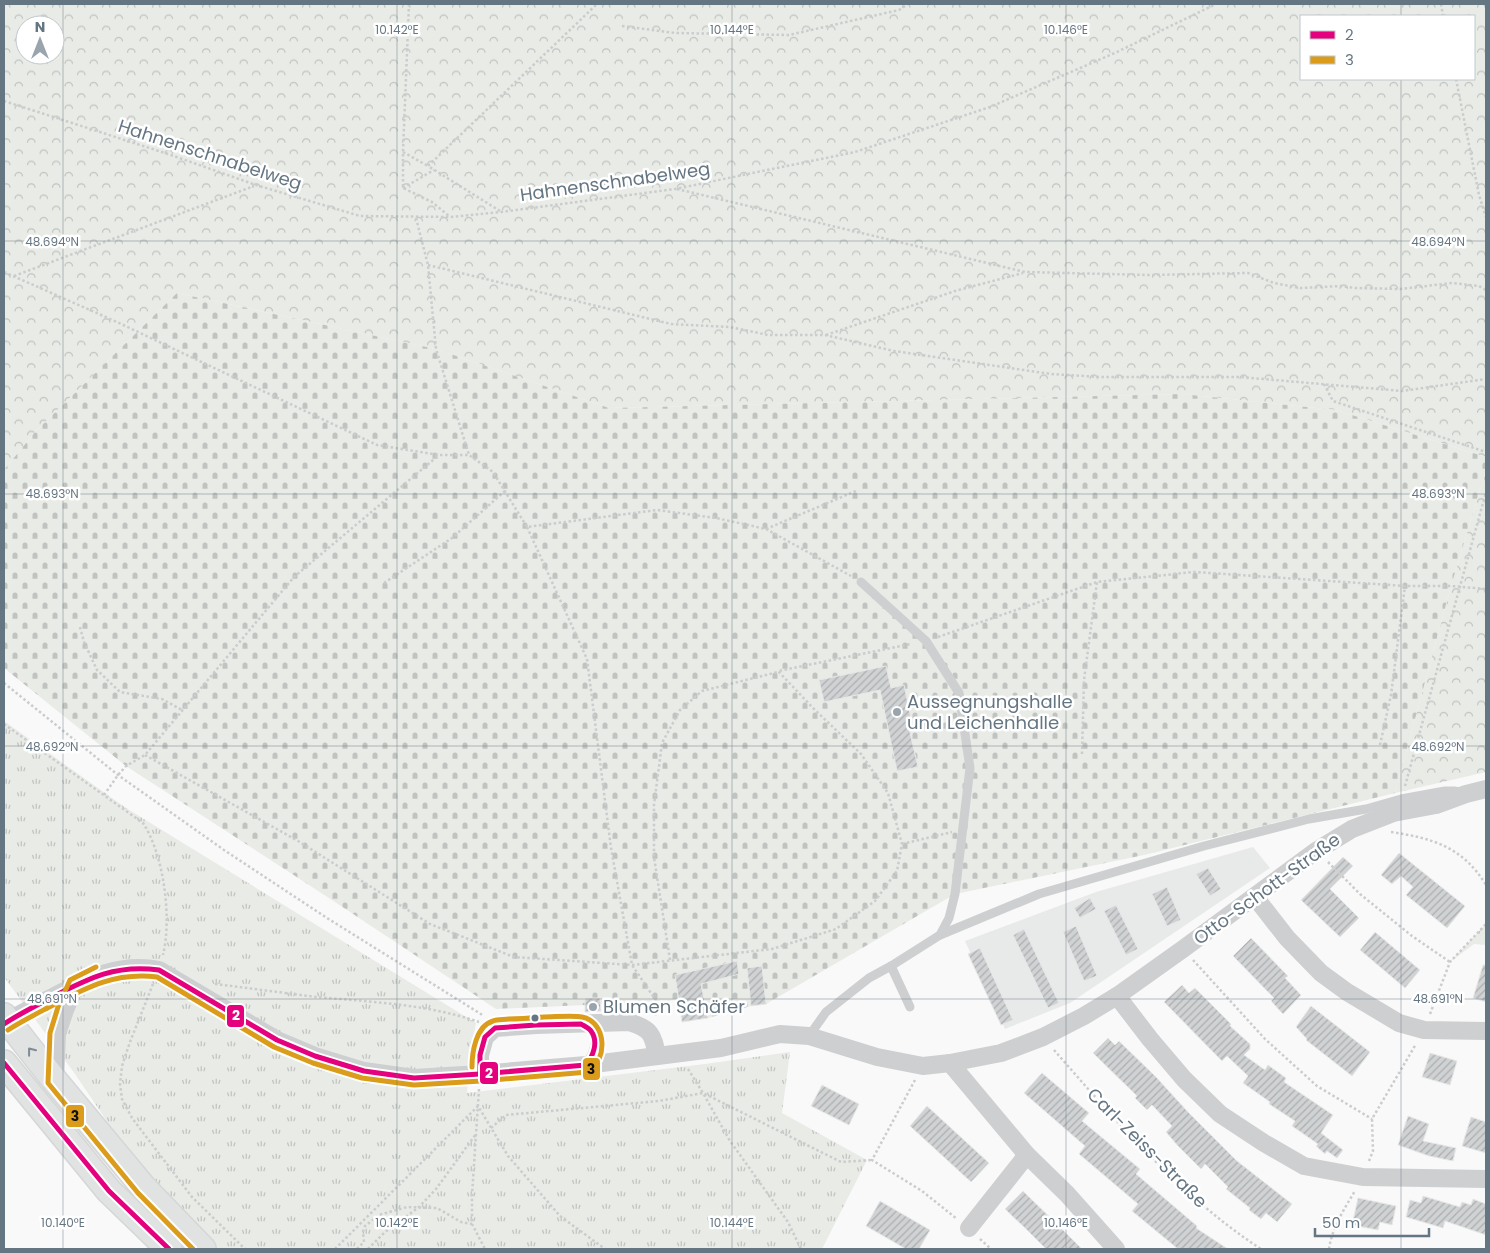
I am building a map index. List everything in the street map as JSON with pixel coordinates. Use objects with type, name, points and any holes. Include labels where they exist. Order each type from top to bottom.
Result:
[{"type":"street","name":"Otto-Schott-Straße","points":[[950,1063],[1001,1053],[1043,1037],[1084,1016],[1117,996],[1183,949],[1316,850],[1352,829],[1393,813],[1436,804],[1486,789]]},
{"type":"street","points":[[1255,897],[1287,938],[1321,973],[1347,992],[1399,1023],[1424,1030],[1486,1030]]},
{"type":"street","points":[[203,1249],[144,1188],[5,1020],[99,974],[144,967],[159,970],[277,1040],[315,1056],[364,1072],[414,1078],[586,1065],[721,1048],[780,1034],[809,1036],[878,1057],[923,1066],[950,1063],[1027,1155],[1066,1194],[1115,1249]]},
{"type":"street","points":[[55,1081],[57,1034],[76,985]]},
{"type":"street","points":[[1117,996],[1184,1079],[1220,1114],[1264,1144],[1304,1166],[1363,1177],[1486,1179]]},
{"type":"street","points":[[480,1074],[480,1054],[485,1037],[495,1028],[629,1022],[641,1026],[653,1037],[657,1056]]},
{"type":"street","points":[[4,1063],[109,1191],[169,1249]]},
{"type":"street","points":[[969,1228],[1027,1155]]},
{"type":"lane","points":[[861,582],[926,641],[959,693],[970,768],[955,894],[949,918],[940,935]]},
{"type":"lane","points":[[809,1036],[826,1012],[869,978],[940,935],[1039,894],[1251,833],[1309,819],[1366,809],[1401,799],[1445,791],[1466,794]]},
{"type":"lane","points":[[891,966],[910,1007]]},
{"type":"lane","points":[[581,1024],[591,1030],[595,1041],[593,1054],[586,1065]]},
{"type":"path","points":[[403,188],[409,4]]},
{"type":"path","points":[[428,166],[597,4]]},
{"type":"path","points":[[622,26],[675,33],[789,35],[899,10],[908,4]]},
{"type":"path","name":"Hahnenschnabelweg","points":[[4,101],[168,154],[256,185],[360,216],[450,217],[675,189],[855,152],[990,107],[1117,52],[1216,4]]},
{"type":"path","points":[[1456,80],[1478,196],[1486,217]]},
{"type":"path","points":[[403,152],[502,212]]},
{"type":"path","points":[[403,188],[435,170]]},
{"type":"path","points":[[12,276],[256,185]]},
{"type":"path","points":[[403,188],[432,202],[450,217]]},
{"type":"path","points":[[675,189],[1025,272],[1149,275],[1248,273],[1274,283],[1300,288],[1340,286],[1400,289],[1452,283],[1479,286],[1486,290]]},
{"type":"path","points":[[416,218],[428,265],[436,349],[469,455]]},
{"type":"path","points":[[428,265],[671,324],[730,326],[768,335],[826,335],[894,351],[1051,374],[1100,377],[1240,377],[1402,391],[1486,378]]},
{"type":"path","points":[[4,272],[117,322],[377,445],[440,454],[469,455],[493,472],[527,527],[587,659],[611,848],[632,965],[657,1002],[653,1037]]},
{"type":"path","points":[[826,335],[955,291],[1025,272]]},
{"type":"path","points":[[1324,384],[1332,401],[1486,452]]},
{"type":"path","points":[[104,795],[126,766],[145,755],[294,577],[440,454]]},
{"type":"path","points":[[384,583],[452,538],[505,491]]},
{"type":"path","points":[[766,529],[856,491]]},
{"type":"path","points":[[1401,799],[1486,492]]},
{"type":"path","points":[[527,527],[657,510],[716,518],[766,529],[861,582]]},
{"type":"path","points":[[670,960],[654,857],[654,804],[662,743],[680,710],[702,691],[778,672],[926,641],[1097,582],[1194,572],[1405,586],[1486,589]]},
{"type":"path","points":[[1082,754],[1084,680],[1097,582]]},
{"type":"path","points":[[1380,745],[1391,695],[1405,586]]},
{"type":"path","points":[[80,627],[84,642],[97,670],[120,692],[162,700],[182,710]]},
{"type":"path","points":[[145,755],[298,841],[430,924],[514,957],[632,965],[772,949],[836,928],[875,901],[897,871],[902,844],[888,793],[861,754],[778,672]]},
{"type":"path","points":[[4,683],[118,775],[224,850],[327,918],[482,1013],[495,1028]]},
{"type":"path","points":[[902,844],[963,830]]},
{"type":"path","points":[[1389,832],[1425,838],[1453,849],[1472,866],[1486,885]]},
{"type":"path","points":[[1316,850],[1360,894],[1412,936],[1450,962]]},
{"type":"path","points":[[1329,1249],[1331,1239],[1343,1211],[1363,1177],[1372,1151],[1372,1120],[1424,1030],[1450,962],[1486,924]]},
{"type":"path","points":[[1183,949],[1265,1039],[1317,1086],[1372,1120]]},
{"type":"path","points":[[212,983],[302,995],[410,1005],[460,1016],[495,1028]]},
{"type":"path","name":"Carl-Zeiss-Straße","points":[[1043,1037],[1115,1120],[1190,1195],[1232,1230],[1260,1249]]},
{"type":"path","points":[[678,1053],[730,1141],[788,1222],[801,1249]]},
{"type":"path","points":[[872,1160],[923,1066]]},
{"type":"path","points":[[480,1074],[472,1195],[472,1224],[485,1249]]},
{"type":"path","points":[[491,1128],[506,1115],[659,1101],[703,1093],[841,1162],[872,1160],[922,1191],[969,1228],[991,1249]]},
{"type":"path","points":[[478,1106],[508,1156],[560,1216],[605,1249]]},
{"type":"path","points":[[335,1249],[478,1106]]},
{"type":"path","points":[[368,1249],[384,1233],[419,1207],[436,1189],[476,1134]]},
{"type":"path","points":[[357,1249],[364,1242],[363,1232],[365,1226],[379,1215],[407,1207],[437,1208],[461,1222],[472,1224]]},
{"type":"shaded area","points":[[1253,847],[1270,868],[1070,1003],[1005,1029],[965,941],[1096,892]]},
{"type":"green space","points":[[4,4],[1486,4],[1486,457],[1336,410],[1182,394],[609,408],[436,349],[177,293],[35,432],[4,470]]},
{"type":"green space","points":[[177,293],[436,349],[609,408],[1182,394],[1336,410],[1486,457],[1486,470],[1451,586],[1395,793],[1144,855],[955,894],[766,1004],[751,1006],[708,1018],[682,1022],[679,1000],[601,1004],[600,998],[585,998],[585,1005],[496,1009],[126,766],[4,668],[4,470],[35,432]]},
{"type":"green space","points":[[1486,470],[1486,772],[1395,793],[1451,586]]},
{"type":"green space","points":[[4,721],[126,808],[476,1023],[470,1053],[467,1093],[790,1052],[782,1113],[867,1160],[822,1249],[214,1249],[127,1151],[75,1074],[4,977]]},
{"type":"green space","points":[[1486,924],[1486,945],[1474,944],[1450,962]]},
{"type":"building","name":"Aussegnungshalle und Leichenhalle","points":[[886,666],[891,688],[904,685],[912,723],[908,724],[918,767],[897,771],[880,690],[824,702],[819,680]]},
{"type":"building","points":[[1399,853],[1465,906],[1447,928],[1406,895],[1413,887],[1401,876],[1392,884],[1381,875]]},
{"type":"building","points":[[1343,857],[1353,866],[1330,889],[1359,918],[1340,937],[1301,900]]},
{"type":"building","points":[[1208,868],[1221,889],[1210,896],[1196,874]]},
{"type":"building","points":[[1167,887],[1181,920],[1167,926],[1152,894]]},
{"type":"building","points":[[1090,898],[1096,909],[1080,918],[1074,908]]},
{"type":"building","points":[[1116,905],[1138,949],[1126,955],[1104,911]]},
{"type":"building","points":[[1076,926],[1097,976],[1084,981],[1063,932]]},
{"type":"building","points":[[1024,929],[1059,1003],[1048,1008],[1013,935]]},
{"type":"building","points":[[1375,932],[1420,970],[1405,988],[1360,950]]},
{"type":"building","points":[[1251,938],[1288,976],[1285,978],[1301,995],[1283,1014],[1271,1001],[1274,998],[1233,956]]},
{"type":"building","points":[[980,948],[1013,1020],[1001,1025],[968,954]]},
{"type":"building","points":[[737,961],[739,974],[701,984],[708,1018],[682,1022],[675,975]]},
{"type":"building","points":[[1483,965],[1486,965],[1486,1002],[1473,998]]},
{"type":"building","points":[[762,966],[766,1004],[751,1006],[747,968]]},
{"type":"building","points":[[1182,985],[1189,993],[1195,988],[1231,1024],[1230,1026],[1250,1044],[1250,1049],[1244,1055],[1265,1070],[1268,1065],[1286,1078],[1284,1082],[1333,1115],[1321,1133],[1343,1150],[1337,1158],[1327,1151],[1325,1154],[1316,1146],[1318,1144],[1292,1126],[1295,1121],[1269,1104],[1270,1102],[1243,1083],[1248,1076],[1227,1056],[1222,1061],[1164,1002]]},
{"type":"building","points":[[585,998],[600,998],[601,1011],[585,1012]]},
{"type":"building","points":[[1311,1006],[1370,1052],[1352,1076],[1306,1040],[1296,1027]]},
{"type":"building","points":[[1108,1038],[1115,1045],[1119,1041],[1237,1161],[1292,1204],[1277,1222],[1266,1213],[1261,1219],[1249,1210],[1250,1208],[1226,1189],[1228,1187],[1205,1164],[1201,1169],[1178,1146],[1166,1132],[1172,1126],[1152,1105],[1147,1110],[1135,1098],[1137,1096],[1093,1053]]},
{"type":"building","points":[[1430,1053],[1457,1061],[1450,1085],[1422,1077]]},
{"type":"building","points":[[1042,1073],[1089,1113],[1082,1121],[1140,1169],[1136,1174],[1197,1226],[1196,1228],[1228,1249],[1178,1249],[1132,1211],[1138,1204],[1079,1154],[1085,1146],[1024,1093]]},
{"type":"building","points":[[822,1085],[859,1104],[849,1125],[811,1106]]},
{"type":"building","points":[[927,1106],[989,1163],[971,1182],[910,1126]]},
{"type":"building","points":[[1408,1116],[1429,1124],[1423,1141],[1456,1148],[1453,1161],[1429,1156],[1398,1145]]},
{"type":"building","points":[[1471,1117],[1486,1122],[1486,1153],[1462,1146]]},
{"type":"building","points":[[1023,1191],[1082,1249],[1046,1249],[1005,1209]]},
{"type":"building","points":[[1423,1196],[1460,1207],[1462,1202],[1471,1205],[1473,1199],[1486,1204],[1486,1235],[1445,1221],[1443,1228],[1406,1217],[1410,1200],[1421,1203]]},
{"type":"building","points":[[1358,1198],[1396,1206],[1392,1225],[1380,1222],[1378,1230],[1352,1225]]},
{"type":"building","points":[[880,1201],[930,1230],[919,1249],[906,1249],[866,1226]]},
{"type":"transit line","name":"3","points":[[96,967],[70,980],[58,1007],[50,1033],[48,1083],[138,1193],[193,1249]]},
{"type":"transit line","name":"2","points":[[4,1024],[65,990],[103,974],[129,969],[159,970],[277,1040],[315,1056],[364,1071],[414,1078],[480,1074]]},
{"type":"transit line","name":"3","points":[[8,1030],[78,992],[102,982],[142,976],[157,977],[274,1047],[313,1063],[362,1078],[414,1085],[588,1072],[599,1059],[602,1042],[600,1033],[590,1020],[578,1016],[495,1020],[483,1028],[476,1040],[472,1067]]},
{"type":"transit line","name":"2","points":[[581,1024],[590,1030],[595,1040],[593,1053],[586,1065],[480,1074],[480,1055],[485,1037],[495,1028],[581,1024]]},
{"type":"transit line","name":"2","points":[[4,1063],[109,1191],[169,1249]]},
{"type":"place","name":"Aussegnungshalle und Leichenhalle","points":[[897,712]]},
{"type":"place","name":"Blumen Schäfer","points":[[593,1007]]}]
